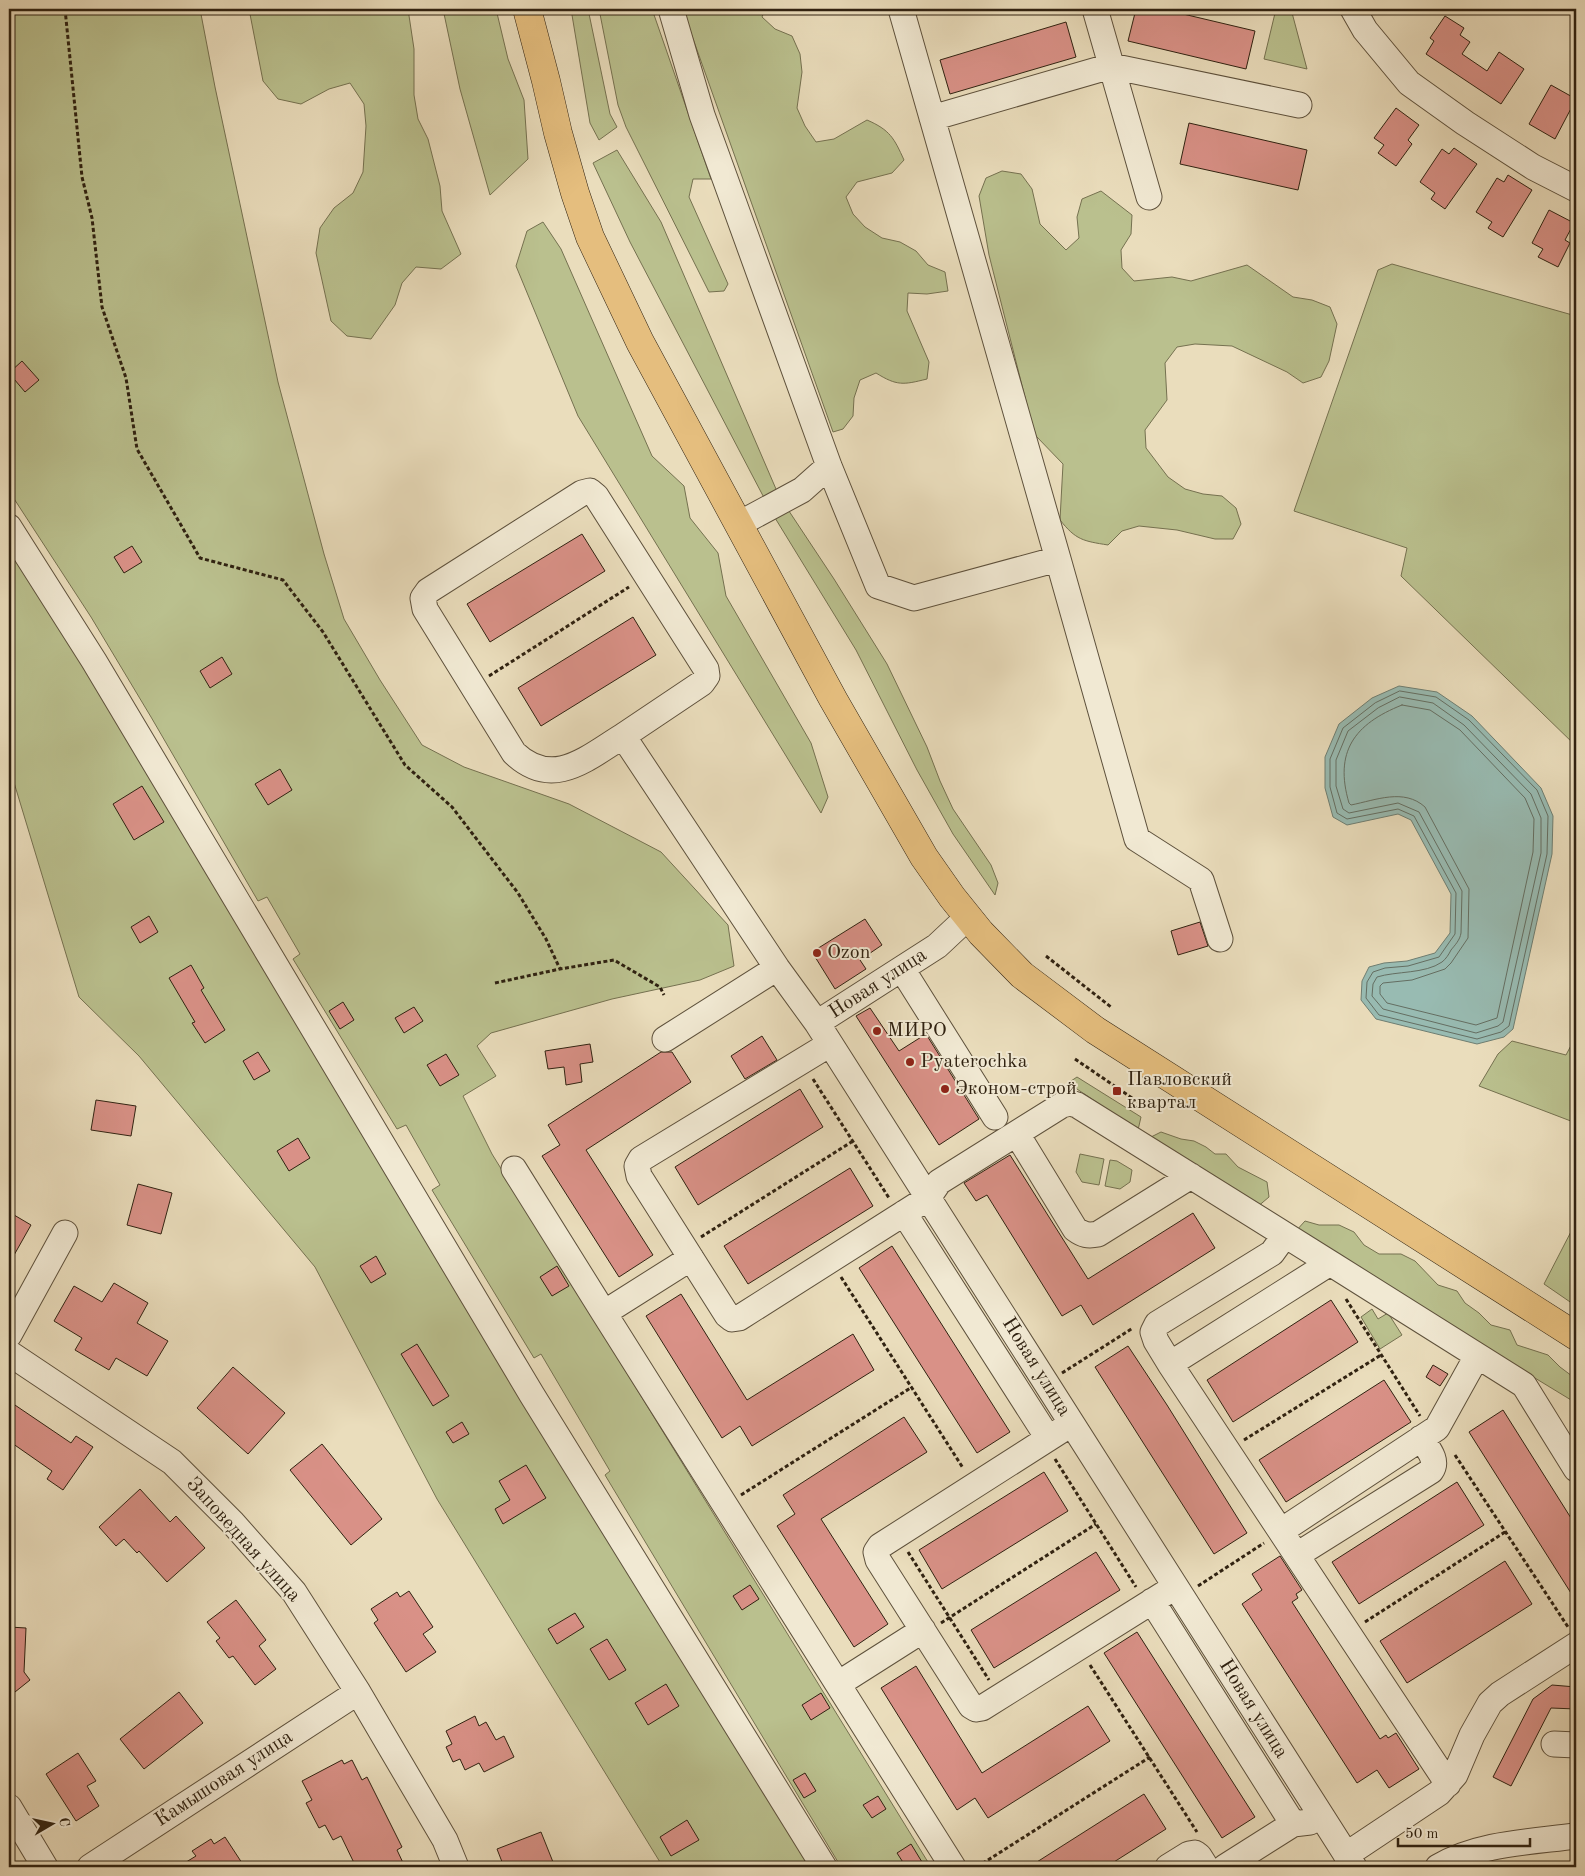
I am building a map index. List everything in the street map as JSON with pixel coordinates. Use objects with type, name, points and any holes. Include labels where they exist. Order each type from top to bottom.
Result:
[{"type":"main road","points":[[527,9],[575,193],[590,237],[640,342],[833,699],[924,857],[968,918],[1022,975],[1095,1030],[1576,1336]]},
{"type":"main road","points":[[539,9],[546,81]]},
{"type":"street","points":[[671,9],[702,115],[829,466],[878,586],[914,598],[1058,559]]},
{"type":"street","points":[[902,9],[1137,839],[1201,880],[1220,939]]},
{"type":"street","points":[[1095,9],[1149,197]]},
{"type":"street","points":[[1353,9],[1365,30],[1409,83],[1465,124],[1533,167],[1576,189]]},
{"type":"street","points":[[932,118],[1111,66],[1299,105]]},
{"type":"street","points":[[739,524],[802,490],[829,466]]},
{"type":"street","points":[[590,491],[596,496],[647,576],[706,669],[707,676],[702,682],[623,736],[571,767],[539,769],[524,763],[514,753],[425,609],[423,598],[428,591],[582,492],[590,491]]},
{"type":"street","points":[[9,527],[94,661],[532,1395],[824,1867]]},
{"type":"street","points":[[623,736],[777,968],[817,1023]]},
{"type":"street","name":"Новая улица","points":[[968,918],[938,946],[817,1023],[1350,1861]]},
{"type":"street","points":[[665,1039],[777,968]]},
{"type":"street","points":[[902,969],[995,1117]]},
{"type":"street","points":[[830,1044],[641,1159],[637,1166],[638,1176],[727,1315],[732,1319],[739,1318],[928,1198],[939,1182],[1062,1105],[1070,1103],[1077,1105],[1524,1385],[1576,1469]]},
{"type":"street","points":[[1017,1134],[1075,1229],[1082,1234],[1090,1236],[1098,1234],[1191,1176]]},
{"type":"street","points":[[514,1170],[953,1867]]},
{"type":"street","points":[[902,1214],[1046,1440]]},
{"type":"street","points":[[9,1335],[65,1233]]},
{"type":"street","points":[[1284,1235],[1272,1253],[1157,1324],[1153,1332],[1156,1342],[1170,1364],[1448,1784]]},
{"type":"street","points":[[604,1313],[688,1253]]},
{"type":"street","points":[[1170,1364],[1330,1264]]},
{"type":"street","name":"Заповедная улица","points":[[9,1353],[172,1462],[232,1522],[294,1592],[358,1692],[445,1840],[456,1867]]},
{"type":"street","points":[[1281,1531],[1437,1428],[1478,1356]]},
{"type":"street","points":[[1071,1424],[880,1546],[876,1552],[878,1560],[971,1706],[976,1709],[982,1708],[1000,1697],[1149,1603],[1178,1592]]},
{"type":"street","points":[[1297,1555],[1431,1471],[1434,1466],[1434,1460],[1420,1438]]},
{"type":"street","points":[[1149,1603],[1293,1824]]},
{"type":"street","points":[[838,1684],[924,1632]]},
{"type":"street","points":[[1350,1861],[1448,1784],[1455,1775],[1472,1735],[1490,1702],[1576,1645]]},
{"type":"street","name":"Камышовая улица","points":[[90,1867],[358,1692]]},
{"type":"street","points":[[9,1806],[46,1867]]},
{"type":"street","points":[[1225,1867],[1293,1824],[1324,1821]]},
{"type":"street","points":[[1438,1867],[1452,1859],[1490,1847],[1576,1836]]},
{"type":"street","points":[[1168,1867],[1189,1854],[1195,1853],[1206,1867]]},
{"type":"path","points":[[65,9],[82,177],[92,218],[102,307],[126,378],[137,449],[200,558],[283,580],[323,632],[405,765],[452,807],[518,892],[546,939],[560,969]]},
{"type":"path","points":[[473,687],[647,576]]},
{"type":"path","points":[[1046,956],[1111,1007]]},
{"type":"path","points":[[495,983],[614,960],[660,987],[664,996]]},
{"type":"path","points":[[1075,1059],[1138,1102]]},
{"type":"path","points":[[802,1062],[852,1141],[902,1214]]},
{"type":"path","points":[[688,1253],[852,1141]]},
{"type":"path","points":[[830,1260],[975,1486]]},
{"type":"path","points":[[1228,1450],[1381,1355]]},
{"type":"path","points":[[725,1505],[912,1387]]},
{"type":"path","points":[[1046,1440],[1096,1524],[1149,1603]]},
{"type":"path","points":[[924,1632],[950,1618],[1096,1524]]},
{"type":"path","points":[[1178,1592],[1281,1531]]},
{"type":"path","points":[[1348,1633],[1505,1532]]},
{"type":"path","points":[[897,1535],[1000,1697]]},
{"type":"path","points":[[1079,1647],[1200,1836]]},
{"type":"path","points":[[977,1867],[1150,1757]]},
{"type":"green space","points":[[9,9],[200,9],[278,382],[324,554],[344,619],[422,745],[464,767],[569,804],[661,852],[728,925],[734,966],[700,980],[612,999],[491,1033],[477,1046],[496,1076],[463,1096],[492,1154],[931,1867],[841,1867],[605,1475],[610,1471],[541,1354],[534,1358],[432,1190],[440,1185],[406,1125],[397,1129],[293,959],[300,954],[267,897],[258,901],[91,617],[9,491]]},
{"type":"green space","points":[[249,9],[408,9],[414,49],[414,95],[418,119],[428,139],[440,186],[442,211],[461,254],[441,269],[416,267],[402,283],[395,305],[371,339],[347,336],[331,321],[316,253],[320,228],[334,208],[353,193],[363,172],[366,126],[364,104],[350,83],[329,89],[301,104],[278,99],[263,81]]},
{"type":"green space","points":[[443,9],[496,9],[508,59],[524,100],[528,159],[490,195],[460,89]]},
{"type":"green space","points":[[571,9],[588,9],[610,114],[617,127],[599,140],[590,123]]},
{"type":"green space","points":[[599,9],[652,9],[711,179],[693,179],[689,197],[728,284],[724,291],[709,292],[626,127],[618,105]]},
{"type":"green space","points":[[683,9],[765,9],[762,17],[775,29],[792,36],[800,54],[802,72],[797,108],[805,126],[816,142],[834,139],[867,120],[886,131],[904,160],[892,173],[857,182],[846,197],[853,214],[865,227],[882,238],[900,242],[916,251],[928,265],[945,272],[948,291],[927,294],[908,293],[907,311],[929,362],[927,379],[900,383],[876,373],[860,380],[854,398],[853,416],[843,429],[833,432]]},
{"type":"green space","points":[[1276,9],[1291,9],[1307,69],[1264,59]]},
{"type":"green space","points":[[617,150],[661,222],[779,496],[887,664],[927,747],[953,809],[991,865],[998,883],[995,895],[953,834],[917,770],[856,650],[772,513],[630,242],[593,163]]},
{"type":"green space","points":[[1002,171],[1021,174],[1032,189],[1040,224],[1066,250],[1079,238],[1077,217],[1082,199],[1101,191],[1132,215],[1131,234],[1121,250],[1122,268],[1134,281],[1172,277],[1191,281],[1247,265],[1293,297],[1312,300],[1330,307],[1337,324],[1329,361],[1321,377],[1303,383],[1287,372],[1232,346],[1195,344],[1177,347],[1165,363],[1167,400],[1145,430],[1146,448],[1168,477],[1185,489],[1203,494],[1222,496],[1236,508],[1241,524],[1233,539],[1215,539],[1177,530],[1139,526],[1122,531],[1108,545],[1076,536],[1060,520],[1063,464],[1036,436],[989,255],[979,196],[986,178]]},
{"type":"green space","points":[[543,222],[561,249],[652,456],[684,486],[690,518],[718,553],[726,596],[811,743],[828,797],[821,813],[578,416],[516,266],[527,231]]},
{"type":"green space","points":[[1392,264],[1576,316],[1576,746],[1401,576],[1407,548],[1294,511],[1378,270]]},
{"type":"green space","points":[[9,547],[103,687],[809,1867],[663,1867],[437,1499],[315,1267],[139,1056],[79,997],[9,766]]},
{"type":"green space","points":[[1576,1036],[1576,1123],[1479,1086],[1498,1054],[1512,1041],[1566,1055]]},
{"type":"green space","points":[[1077,1077],[1141,1117],[1138,1130],[1068,1083]]},
{"type":"green space","points":[[1161,1132],[1194,1141],[1215,1154],[1226,1154],[1238,1167],[1267,1182],[1269,1197],[1256,1208],[1145,1140]]},
{"type":"green space","points":[[1080,1154],[1104,1159],[1099,1185],[1082,1182],[1076,1172]]},
{"type":"green space","points":[[1110,1160],[1117,1161],[1132,1170],[1130,1182],[1120,1189],[1105,1186]]},
{"type":"green space","points":[[1305,1221],[1319,1225],[1339,1225],[1354,1232],[1364,1245],[1379,1254],[1401,1254],[1415,1261],[1438,1285],[1457,1291],[1465,1303],[1491,1325],[1510,1330],[1517,1345],[1548,1355],[1576,1379],[1576,1403],[1295,1232]]},
{"type":"green space","points":[[1576,1222],[1576,1306],[1544,1284]]},
{"type":"green space","points":[[1372,1309],[1378,1319],[1388,1313],[1402,1335],[1380,1349],[1361,1317]]},
{"type":"water","points":[[1399,686],[1437,692],[1472,716],[1541,788],[1553,816],[1552,854],[1513,1029],[1504,1037],[1477,1044],[1376,1019],[1361,1000],[1362,981],[1369,967],[1384,963],[1407,961],[1435,953],[1450,933],[1451,894],[1411,820],[1398,814],[1347,825],[1333,817],[1325,788],[1325,757],[1339,724],[1372,698]]},
{"type":"building","points":[[1136,9],[1162,9],[1255,31],[1246,69],[1128,41]]},
{"type":"building","points":[[1445,16],[1464,28],[1460,35],[1470,42],[1462,54],[1487,71],[1499,52],[1524,69],[1501,104],[1426,54],[1434,41],[1430,38]]},
{"type":"building","points":[[1066,22],[1076,57],[950,94],[940,60]]},
{"type":"building","points":[[1551,85],[1576,99],[1555,139],[1529,124]]},
{"type":"building","points":[[1396,108],[1419,125],[1408,140],[1412,144],[1396,166],[1378,153],[1384,145],[1374,138]]},
{"type":"building","points":[[1189,123],[1307,150],[1298,190],[1180,164]]},
{"type":"building","points":[[1454,148],[1477,164],[1445,209],[1431,199],[1435,193],[1420,182],[1442,149],[1449,154]]},
{"type":"building","points":[[1508,175],[1532,190],[1503,237],[1488,228],[1492,222],[1476,212],[1497,178],[1504,182]]},
{"type":"building","points":[[1549,210],[1574,223],[1565,240],[1570,243],[1558,267],[1538,257],[1543,249],[1532,243]]},
{"type":"building","points":[[22,361],[39,380],[25,392],[9,373]]},
{"type":"building","points":[[582,534],[605,571],[490,642],[467,604]]},
{"type":"building","points":[[132,546],[142,562],[124,573],[114,557]]},
{"type":"building","points":[[633,617],[656,655],[541,726],[518,688]]},
{"type":"building","points":[[222,657],[232,674],[210,688],[200,671]]},
{"type":"building","points":[[280,769],[292,790],[268,805],[255,784]]},
{"type":"building","points":[[142,786],[164,822],[134,840],[113,804]]},
{"type":"building","points":[[149,916],[158,932],[140,943],[131,927]]},
{"type":"building","points":[[865,919],[882,945],[860,960],[866,969],[835,989],[812,952]]},
{"type":"building","points":[[1200,922],[1208,946],[1178,955],[1171,931]]},
{"type":"building","points":[[191,965],[204,988],[201,990],[225,1030],[205,1043],[192,1023],[195,1022],[169,978]]},
{"type":"building","points":[[343,1002],[354,1020],[340,1029],[329,1011]]},
{"type":"building","points":[[414,1007],[423,1021],[404,1033],[395,1018]]},
{"type":"building","points":[[870,1008],[899,1051],[926,1034],[979,1119],[939,1145],[856,1016]]},
{"type":"building","points":[[762,1036],[777,1060],[745,1079],[731,1056]]},
{"type":"building","points":[[590,1044],[593,1062],[580,1064],[582,1082],[566,1085],[564,1067],[548,1069],[545,1051]]},
{"type":"building","points":[[258,1052],[270,1071],[254,1080],[243,1061]]},
{"type":"building","points":[[661,1052],[672,1052],[691,1082],[586,1150],[653,1255],[619,1277],[542,1156],[560,1145],[548,1125]]},
{"type":"building","points":[[446,1054],[459,1075],[440,1086],[427,1065]]},
{"type":"building","points":[[800,1089],[823,1127],[698,1205],[675,1167]]},
{"type":"building","points":[[96,1100],[136,1106],[131,1136],[91,1130]]},
{"type":"building","points":[[298,1138],[310,1158],[289,1171],[277,1151]]},
{"type":"building","points":[[1010,1155],[1088,1279],[1193,1213],[1215,1248],[1093,1325],[1081,1305],[1062,1316],[987,1195],[976,1201],[964,1183]]},
{"type":"building","points":[[850,1168],[873,1206],[748,1284],[724,1246]]},
{"type":"building","points":[[138,1184],[172,1193],[161,1234],[127,1225]]},
{"type":"building","points":[[9,1212],[31,1225],[9,1264]]},
{"type":"building","points":[[892,1246],[1010,1432],[977,1453],[859,1268]]},
{"type":"building","points":[[376,1256],[386,1274],[371,1283],[360,1266]]},
{"type":"building","points":[[557,1266],[569,1286],[552,1296],[540,1277]]},
{"type":"building","points":[[114,1283],[148,1303],[137,1323],[168,1341],[147,1376],[116,1358],[109,1370],[75,1350],[82,1338],[54,1321],[74,1286],[102,1302]]},
{"type":"building","points":[[681,1294],[747,1400],[853,1334],[874,1370],[752,1446],[740,1426],[722,1438],[646,1316]]},
{"type":"building","points":[[1331,1300],[1358,1342],[1233,1422],[1207,1380]]},
{"type":"building","points":[[417,1344],[449,1396],[433,1406],[401,1354]]},
{"type":"building","points":[[1128,1346],[1247,1533],[1214,1554],[1095,1367]]},
{"type":"building","points":[[1433,1365],[1448,1374],[1440,1386],[1426,1377]]},
{"type":"building","points":[[233,1367],[285,1413],[248,1454],[197,1408]]},
{"type":"building","points":[[1384,1380],[1411,1422],[1286,1502],[1259,1460]]},
{"type":"building","points":[[9,1401],[71,1443],[76,1436],[93,1447],[63,1490],[47,1479],[52,1471],[9,1441]]},
{"type":"building","points":[[1503,1410],[1576,1526],[1576,1601],[1469,1432]]},
{"type":"building","points":[[904,1417],[927,1452],[821,1519],[888,1624],[854,1647],[777,1526],[795,1514],[783,1495]]},
{"type":"building","points":[[462,1422],[469,1434],[453,1443],[446,1432]]},
{"type":"building","points":[[322,1444],[382,1519],[351,1545],[290,1470]]},
{"type":"building","points":[[526,1465],[546,1498],[503,1524],[495,1509],[510,1500],[499,1481]]},
{"type":"building","points":[[1044,1472],[1068,1511],[942,1589],[919,1550]]},
{"type":"building","points":[[1457,1482],[1484,1525],[1359,1604],[1332,1562]]},
{"type":"building","points":[[140,1489],[170,1522],[176,1516],[205,1548],[167,1582],[139,1551],[137,1553],[124,1539],[116,1546],[99,1527]]},
{"type":"building","points":[[1096,1552],[1120,1590],[994,1668],[971,1630]]},
{"type":"building","points":[[1280,1556],[1302,1590],[1296,1594],[1298,1598],[1292,1602],[1380,1739],[1386,1735],[1388,1738],[1396,1733],[1419,1769],[1389,1788],[1377,1770],[1357,1783],[1242,1604],[1262,1590],[1252,1574]]},
{"type":"building","points":[[1505,1561],[1532,1604],[1407,1683],[1380,1641]]},
{"type":"building","points":[[750,1585],[759,1599],[742,1610],[733,1596]]},
{"type":"building","points":[[409,1591],[433,1627],[423,1634],[436,1652],[406,1672],[374,1623],[378,1620],[371,1609],[397,1592],[400,1597]]},
{"type":"building","points":[[236,1600],[266,1640],[259,1646],[276,1669],[255,1685],[233,1656],[229,1658],[216,1641],[220,1638],[207,1622]]},
{"type":"building","points":[[575,1613],[584,1627],[557,1644],[548,1629]]},
{"type":"building","points":[[9,1627],[26,1628],[24,1672],[30,1680],[15,1692],[9,1684]]},
{"type":"building","points":[[1137,1632],[1255,1817],[1222,1838],[1104,1653]]},
{"type":"building","points":[[607,1639],[626,1670],[609,1680],[590,1649]]},
{"type":"building","points":[[916,1666],[982,1773],[1088,1706],[1110,1741],[988,1818],[975,1798],[957,1810],[881,1688]]},
{"type":"building","points":[[666,1684],[679,1706],[648,1725],[635,1703]]},
{"type":"building","points":[[1552,1685],[1576,1687],[1576,1709],[1551,1708],[1511,1786],[1493,1777],[1533,1699]]},
{"type":"building","points":[[179,1692],[203,1723],[144,1769],[120,1739]]},
{"type":"building","points":[[821,1693],[830,1708],[811,1720],[802,1705]]},
{"type":"building","points":[[475,1716],[479,1726],[486,1722],[496,1740],[504,1736],[514,1757],[484,1772],[479,1763],[465,1770],[460,1759],[453,1762],[446,1747],[452,1744],[446,1731]]},
{"type":"building","points":[[78,1753],[96,1781],[87,1786],[99,1806],[76,1821],[46,1774]]},
{"type":"building","points":[[342,1760],[344,1764],[352,1760],[362,1780],[367,1777],[402,1847],[397,1850],[405,1867],[356,1867],[341,1836],[333,1840],[325,1825],[319,1828],[306,1803],[312,1800],[302,1781]]},
{"type":"building","points":[[805,1773],[816,1791],[804,1798],[793,1780]]},
{"type":"building","points":[[1144,1794],[1166,1829],[1106,1867],[1029,1867]]},
{"type":"building","points":[[878,1796],[886,1809],[872,1818],[863,1805]]},
{"type":"building","points":[[687,1820],[699,1840],[671,1856],[660,1837]]},
{"type":"building","points":[[541,1832],[555,1867],[504,1867],[497,1849]]},
{"type":"building","points":[[225,1837],[242,1863],[234,1867],[178,1867],[196,1856],[192,1851],[211,1839],[214,1844]]},
{"type":"building","points":[[911,1844],[922,1862],[914,1867],[906,1867],[897,1853]]},
{"type":"place","name":"Ozon","points":[[817,953]]},
{"type":"place","name":"МИРО","points":[[877,1031]]},
{"type":"place","name":"Pyaterochka","points":[[910,1062]]},
{"type":"place","name":"Эконом-строй","points":[[945,1089]]},
{"type":"place","name":"Павловский квартал","points":[[1117,1091]]}]
